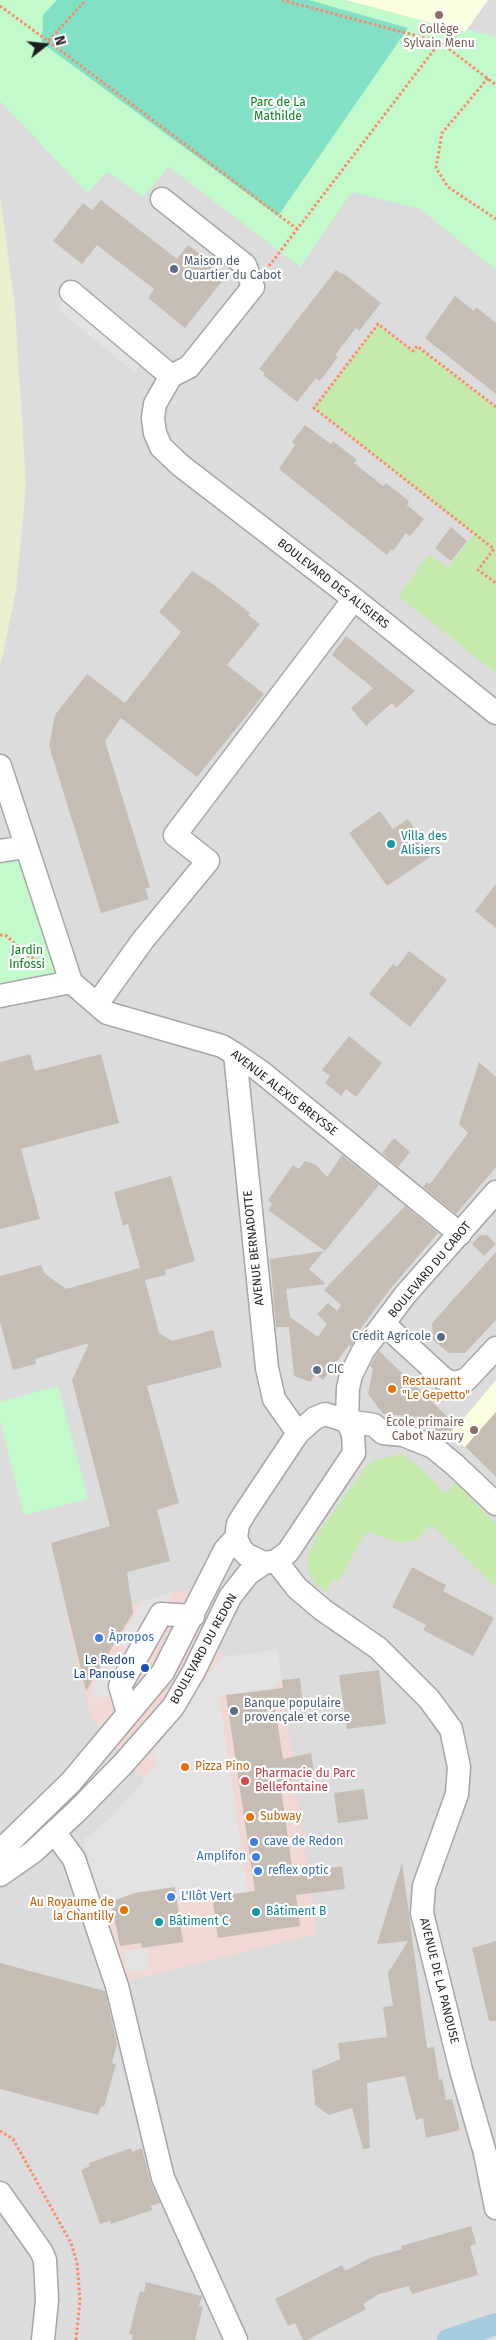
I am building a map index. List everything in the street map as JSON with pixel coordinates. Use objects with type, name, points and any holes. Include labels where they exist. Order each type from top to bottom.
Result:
[{"type":"street","points":[[71,292],[171,376],[189,367],[253,287],[245,265],[162,199]]},
{"type":"street","name":"BOULEVARD DES ALISIERS","points":[[171,376],[155,404],[153,418],[155,433],[161,448],[179,459],[496,713]]},
{"type":"street","points":[[97,1004],[143,940],[208,861],[175,835],[354,599]]},
{"type":"street","points":[[0,766],[68,974],[0,996]]},
{"type":"street","points":[[0,840],[23,839]]},
{"type":"street","points":[[0,851],[23,839]]},
{"type":"street","name":"AVENUE ALEXIS BREYSSE","points":[[68,974],[107,1012],[222,1046],[235,1054],[260,1071],[460,1234]]},
{"type":"street","name":"AVENUE BERNADOTTE","points":[[235,1054],[267,1368],[274,1399],[298,1433]]},
{"type":"street","name":"BOULEVARD DU CABOT","points":[[354,1454],[353,1434],[347,1421],[348,1388],[351,1375],[363,1351],[406,1295],[496,1192]]},
{"type":"street","points":[[384,1324],[444,1379],[453,1383],[466,1380],[496,1348]]},
{"type":"street","name":"BOULEVARD DU CABOT","points":[[325,1414],[339,1386],[351,1375]]},
{"type":"street","points":[[325,1414],[347,1421],[374,1425],[383,1433],[403,1435],[433,1447],[496,1504]]},
{"type":"street","name":"BOULEVARD DU REDON","points":[[0,1851],[71,1782],[163,1672],[194,1616],[226,1550],[236,1538],[238,1524],[244,1514],[298,1433],[315,1418],[325,1414]]},
{"type":"street","points":[[354,1454],[374,1443],[383,1433]]},
{"type":"street","name":"BOULEVARD DU REDON","points":[[0,1875],[28,1856],[55,1833],[123,1764],[173,1707],[230,1598],[248,1574],[288,1552],[354,1454]]},
{"type":"street","points":[[236,1538],[241,1549],[247,1555],[270,1562]]},
{"type":"street","name":"AVENUE DE LA PANOUSE","points":[[270,1562],[323,1610],[378,1648],[429,1699],[451,1729],[459,1767],[457,1794],[424,1886],[422,1913],[461,2070],[485,2153],[496,2208]]},
{"type":"street","points":[[128,1713],[120,1686],[161,1614],[194,1616]]},
{"type":"street","name":"BOULEVARD DU REDON","points":[[146,1737],[146,1720],[162,1691],[163,1672]]},
{"type":"street","points":[[57,1795],[52,1814],[55,1833],[74,1859],[117,1986],[163,2178],[236,2340]]},
{"type":"street","points":[[485,2153],[496,2134]]},
{"type":"street","points":[[0,2193],[41,2251],[45,2260],[47,2300],[43,2340]]},
{"type":"path","points":[[48,41],[86,0]]},
{"type":"path","points":[[282,0],[440,42],[496,85]]},
{"type":"path","points":[[0,6],[297,229]]},
{"type":"path","points":[[280,252],[440,42]]},
{"type":"path","points":[[488,78],[442,133],[436,168],[448,187],[496,219]]},
{"type":"path","points":[[496,407],[418,346],[413,351],[378,324],[314,408],[494,549],[478,570],[496,582]]},
{"type":"path","points":[[0,935],[6,936],[26,955],[68,974]]},
{"type":"shaded area","points":[[0,0],[496,0],[496,2340],[0,2340]]},
{"type":"shaded area","name":"Collège Sylvain Menu","points":[[345,0],[488,0],[465,32]]},
{"type":"shaded area","points":[[0,194],[15,308],[26,485],[16,591],[0,668]]},
{"type":"shaded area","points":[[71,292],[147,357],[134,372],[57,309]]},
{"type":"shaded area","name":"École primaire Cabot Nazury","points":[[496,1380],[496,1477],[451,1434],[455,1424],[458,1425]]},
{"type":"shaded area","points":[[189,1589],[222,1657],[277,1650],[317,1934],[125,1982],[83,1841],[111,1817],[144,1780],[91,1716],[67,1621]]},
{"type":"shaded area","points":[[173,1592],[115,1695],[92,1698],[90,1692],[107,1662],[118,1660],[125,1650],[121,1639],[143,1601]]},
{"type":"shaded area","points":[[277,1650],[282,1680],[272,1689],[219,1696],[248,1892],[178,1903],[175,1887],[134,1893],[111,1902],[101,1901],[83,1841],[111,1817],[144,1780],[147,1773],[158,1764],[152,1753],[222,1657]]},
{"type":"shaded area","points":[[146,1947],[150,1969],[128,1972],[123,1952]]},
{"type":"green space","name":"Parc de La Mathilde","points":[[0,0],[345,0],[465,32],[467,29],[496,37],[496,270],[420,209],[352,192],[300,267],[169,167],[143,197],[107,172],[87,193],[0,101]]},
{"type":"green space","points":[[57,0],[309,0],[408,28],[278,216],[42,43],[43,15]]},
{"type":"green space","points":[[378,324],[413,351],[417,346],[496,407],[496,673],[398,596],[429,554],[448,568],[474,534],[314,408]]},
{"type":"green space","name":"Jardin Infossi","points":[[0,858],[20,860],[62,978],[0,990]]},
{"type":"green space","points":[[58,1386],[88,1499],[24,1515],[0,1420],[0,1402]]},
{"type":"green space","points":[[402,1454],[424,1471],[445,1494],[455,1483],[496,1524],[496,1587],[433,1526],[426,1528],[417,1540],[399,1543],[369,1532],[363,1537],[338,1581],[333,1580],[326,1592],[315,1583],[308,1571],[307,1558],[319,1532],[365,1468],[375,1460]]},
{"type":"building","name":"Maison de Quartier du Cabot","points":[[101,200],[177,259],[188,245],[227,275],[185,328],[148,298],[154,289],[97,245],[82,264],[53,241],[83,203],[92,210]]},
{"type":"building","points":[[336,270],[343,273],[381,303],[359,331],[356,328],[335,355],[338,357],[320,381],[316,378],[297,402],[263,375],[265,373],[259,369]]},
{"type":"building","points":[[455,296],[474,311],[476,307],[496,323],[496,394],[425,338]]},
{"type":"building","points":[[305,425],[331,444],[333,441],[357,460],[354,463],[383,486],[386,483],[409,501],[407,505],[424,519],[410,536],[406,533],[393,551],[391,549],[387,555],[279,469],[295,445],[292,442]]},
{"type":"building","points":[[451,527],[467,541],[451,561],[435,548]]},
{"type":"building","points":[[192,571],[213,584],[250,613],[248,615],[260,624],[227,665],[264,694],[197,777],[121,718],[105,741],[150,887],[145,889],[149,899],[101,913],[49,746],[55,715],[87,674],[125,703],[181,632],[159,612]]},
{"type":"building","points":[[346,636],[415,691],[396,708],[392,703],[366,726],[351,708],[373,688],[332,655]]},
{"type":"building","name":"Villa des Alisiers","points":[[380,811],[393,829],[408,819],[433,855],[387,886],[349,833]]},
{"type":"building","points":[[496,884],[496,928],[475,911]]},
{"type":"building","points":[[409,951],[447,980],[410,1027],[369,994],[393,964],[397,967]]},
{"type":"building","points":[[349,1036],[382,1063],[356,1097],[346,1089],[341,1096],[325,1083],[330,1076],[322,1070]]},
{"type":"building","points":[[30,1054],[35,1071],[101,1054],[119,1123],[21,1149],[40,1219],[0,1229],[0,1062]]},
{"type":"building","points":[[479,1062],[496,1077],[496,1167],[456,1214],[423,1187],[427,1182],[430,1184],[468,1133],[459,1124]]},
{"type":"building","points":[[394,1138],[410,1152],[398,1167],[382,1153]]},
{"type":"building","points":[[342,1155],[379,1185],[325,1251],[268,1210],[272,1204],[268,1200],[293,1165],[299,1169],[305,1161],[315,1164],[327,1177]]},
{"type":"building","points":[[171,1176],[195,1261],[165,1270],[166,1275],[145,1280],[159,1333],[172,1341],[213,1330],[222,1367],[147,1386],[179,1503],[157,1510],[170,1561],[127,1572],[133,1613],[86,1691],[51,1543],[110,1526],[72,1380],[89,1343],[35,1359],[36,1364],[13,1370],[0,1322],[0,1276],[41,1265],[44,1273],[66,1289],[140,1268],[128,1224],[123,1226],[114,1192]]},
{"type":"building","points":[[405,1206],[438,1233],[390,1289],[358,1332],[360,1333],[350,1347],[349,1345],[323,1380],[316,1374],[310,1382],[294,1376],[289,1327],[276,1327],[270,1259],[324,1251],[309,1269],[326,1284],[286,1289],[290,1317],[318,1337],[327,1324],[317,1314],[328,1303],[337,1311],[341,1305],[324,1290]]},
{"type":"building","points":[[480,1235],[487,1235],[496,1244],[484,1256],[472,1244]]},
{"type":"building","points":[[496,1252],[496,1320],[465,1353],[449,1353],[433,1340],[432,1323]]},
{"type":"building","points":[[379,1351],[454,1423],[448,1442],[422,1417],[383,1414],[368,1394],[373,1369],[370,1366]]},
{"type":"building","points":[[496,1412],[496,1477],[465,1447]]},
{"type":"building","points":[[412,1567],[446,1585],[443,1591],[494,1618],[473,1656],[423,1630],[426,1625],[392,1607]]},
{"type":"building","points":[[379,1670],[386,1724],[347,1729],[339,1675]]},
{"type":"building","points":[[300,1678],[303,1705],[275,1708],[283,1759],[311,1753],[315,1776],[280,1782],[293,1874],[342,1866],[345,1889],[296,1895],[300,1926],[218,1938],[212,1897],[255,1891],[226,1695],[283,1688],[282,1680]]},
{"type":"building","points":[[364,1789],[368,1819],[338,1823],[334,1793]]},
{"type":"building","points":[[402,1863],[427,2048],[434,2047],[439,2080],[442,2079],[446,2100],[452,2099],[460,2130],[426,2138],[423,2118],[416,2120],[405,2076],[367,2083],[370,2148],[363,2149],[352,2108],[329,2115],[315,2105],[312,2071],[340,2059],[338,2043],[387,2037],[383,2007],[393,2006],[388,1973],[408,1941],[377,1944]]},
{"type":"building","name":"Bâtiment C","points":[[175,1887],[183,1942],[142,1948],[141,1943],[120,1946],[111,1902],[134,1893]]},
{"type":"building","points":[[496,1941],[496,2021],[489,2021],[472,1948]]},
{"type":"building","points":[[0,1963],[105,1991],[117,2044],[112,2063],[116,2064],[104,2107],[101,2106],[98,2115],[0,2089]]},
{"type":"building","points":[[131,2148],[132,2152],[142,2148],[150,2181],[160,2203],[151,2206],[152,2210],[111,2224],[110,2221],[100,2224],[81,2170],[90,2166],[89,2163]]},
{"type":"building","points":[[471,2226],[476,2244],[470,2246],[478,2275],[412,2294],[409,2286],[379,2294],[363,2304],[366,2309],[307,2340],[303,2340],[295,2323],[288,2326],[275,2299],[342,2265],[345,2271],[372,2257],[402,2249],[401,2246]]},
{"type":"building","points":[[146,2282],[202,2296],[199,2306],[203,2307],[195,2340],[132,2340],[133,2335],[129,2334],[140,2291],[144,2292]]},
{"type":"waterway","points":[[448,2340],[496,2324]]},
{"type":"place","name":"Collège Sylvain Menu","points":[[439,15]]},
{"type":"place","name":"Maison de Quartier du Cabot","points":[[174,269]]},
{"type":"place","name":"Villa des Alisiers","points":[[391,844]]},
{"type":"place","name":"Crédit Agricole","points":[[441,1337]]},
{"type":"place","name":"CIC","points":[[317,1370]]},
{"type":"place","name":"Restaurant \"Le Gepetto\"","points":[[392,1389]]},
{"type":"place","name":"École primaire Cabot Nazury","points":[[474,1430]]},
{"type":"place","name":"Àpropos","points":[[99,1638]]},
{"type":"place","name":"Le Redon La Panouse","points":[[145,1668]]},
{"type":"place","name":"Banque populaire provençale et corse","points":[[234,1711]]},
{"type":"place","name":"Pizza Pino","points":[[185,1767]]},
{"type":"place","name":"Pharmacie du Parc Bellefontaine","points":[[245,1781]]},
{"type":"place","name":"Subway","points":[[250,1817]]},
{"type":"place","name":"cave de Redon","points":[[254,1842]]},
{"type":"place","name":"Amplifon","points":[[256,1857]]},
{"type":"place","name":"reflex optic","points":[[258,1871]]},
{"type":"place","name":"L'Ilôt Vert","points":[[171,1897]]},
{"type":"place","name":"Au Royaume de la Chantilly","points":[[124,1910]]},
{"type":"place","name":"Bâtiment B","points":[[256,1912]]},
{"type":"place","name":"Bâtiment C","points":[[159,1922]]}]
